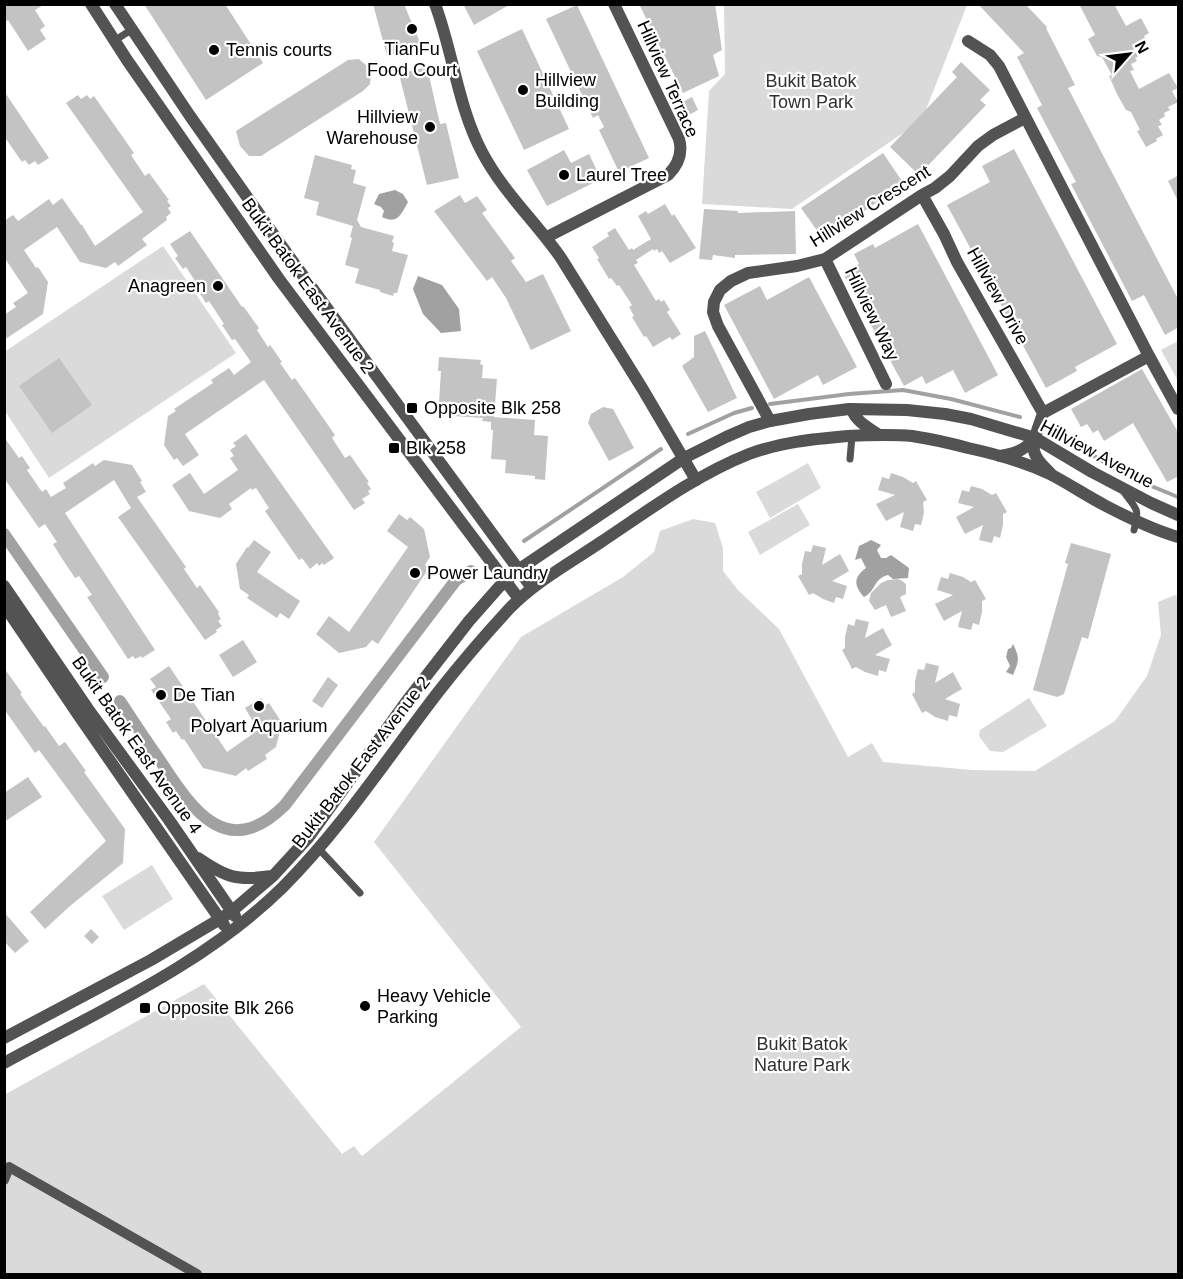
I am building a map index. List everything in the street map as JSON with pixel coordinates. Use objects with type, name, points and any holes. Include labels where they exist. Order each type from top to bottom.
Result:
[{"type":"street","name":"Bukit Batok East Avenue 2","points":[[91,4],[114,41],[279,279],[519,599]]},
{"type":"street","name":"Bukit Batok East Avenue 2","points":[[115,4],[288,255],[532,588]]},
{"type":"street","points":[[435,4],[444,27],[467,116],[481,151],[499,182],[547,237],[561,258],[696,480],[752,453],[814,438],[838,441],[852,436],[913,437],[1000,456],[1036,468],[1106,506],[1135,525],[1179,537]]},
{"type":"street","name":"Hillview Terrace","points":[[547,237],[668,175],[679,159],[681,145],[679,139],[614,4]]},
{"type":"street","points":[[968,41],[990,55],[999,66],[1149,356],[1179,409]]},
{"type":"street","name":"Hillview Crescent","points":[[770,421],[718,326],[713,312],[714,302],[720,290],[731,281],[748,273],[797,266],[825,259],[935,188],[950,176],[978,146],[1025,118]]},
{"type":"street","name":"Hillview Drive","points":[[922,195],[957,262],[1043,413]]},
{"type":"street","name":"Hillview Way","points":[[825,259],[886,384]]},
{"type":"street","points":[[1053,476],[1035,456],[1033,444],[1043,413],[1149,356]]},
{"type":"street","points":[[852,409],[853,415],[879,435]]},
{"type":"street","name":"Hillview Avenue","points":[[684,458],[749,427],[809,414],[852,409],[907,410],[945,414],[971,419],[1035,438],[1121,487],[1179,515]]},
{"type":"street","points":[[1000,456],[1019,452],[1035,438]]},
{"type":"street","name":"Bukit Batok East Avenue 2","points":[[4,1038],[151,960],[232,911],[273,876],[308,838],[406,702],[469,621],[505,582],[518,570],[684,458]]},
{"type":"street","name":"Bukit Batok East Avenue 2","points":[[4,1063],[164,976],[241,924],[282,888],[319,849],[441,689],[519,599],[532,588],[696,480]]},
{"type":"street","name":"Bukit Batok East Avenue 4","points":[[4,586],[241,924]]},
{"type":"street","name":"Bukit Batok East Avenue 4","points":[[4,605],[230,933]]},
{"type":"street","points":[[192,854],[219,872],[234,877],[253,879],[273,876]]},
{"type":"street","points":[[4,1180],[9,1167],[197,1275]]},
{"type":"lane","points":[[114,41],[131,30]]},
{"type":"lane","points":[[850,459],[852,436]]},
{"type":"lane","points":[[1121,487],[1137,511],[1135,525]]},
{"type":"lane","points":[[319,849],[360,893]]},
{"type":"green space","name":"Bukit Batok Town Park","points":[[724,5],[967,5],[922,120],[792,209],[702,204],[709,91],[725,74]]},
{"type":"green space","points":[[163,246],[236,353],[49,478],[5,411],[4,352]]},
{"type":"green space","points":[[1178,341],[1178,381],[1161,350]]},
{"type":"green space","points":[[808,463],[821,488],[770,518],[756,492]]},
{"type":"green space","points":[[798,504],[810,525],[760,555],[748,532]]},
{"type":"green space","name":"Bukit Batok Nature Park","points":[[693,519],[715,523],[723,548],[723,571],[738,590],[779,629],[848,757],[872,743],[883,762],[972,770],[1035,771],[1115,721],[1147,676],[1161,635],[1158,602],[1175,595],[1178,596],[1178,1274],[5,1274],[4,1095],[204,984],[342,1154],[354,1146],[362,1156],[521,1027],[374,842],[521,637],[623,577],[654,552],[660,531]]},
{"type":"green space","points":[[1029,698],[1047,726],[1003,752],[990,751],[979,736],[980,730]]},
{"type":"green space","points":[[152,865],[173,899],[124,930],[102,896]]},
{"type":"shaded area","points":[[395,190],[403,194],[408,202],[398,217],[392,220],[382,217],[384,211],[374,204],[379,194]]},
{"type":"shaded area","points":[[418,276],[442,285],[459,309],[461,331],[441,333],[423,314],[413,289]]},
{"type":"shaded area","points":[[871,540],[881,545],[877,550],[881,558],[891,555],[909,568],[908,578],[893,579],[888,575],[883,577],[864,597],[856,581],[866,568],[861,558],[855,560],[859,546]]},
{"type":"shaded area","points":[[1013,644],[1018,660],[1013,675],[1006,672],[1010,666],[1006,657],[1008,649]]},
{"type":"building","points":[[4,4],[45,4],[35,10],[45,26],[40,30],[46,39],[28,51],[8,20],[4,23]]},
{"type":"building","name":"Tennis courts","points":[[144,4],[225,4],[263,63],[206,100]]},
{"type":"building","points":[[373,4],[404,4],[421,45],[387,56]]},
{"type":"building","points":[[463,4],[511,4],[474,25]]},
{"type":"building","points":[[639,4],[715,4],[722,50],[713,55],[719,76],[683,93]]},
{"type":"building","points":[[978,4],[1025,4],[1047,27],[1075,85],[1068,88],[1179,301],[1179,327],[1165,335],[1144,295],[1132,301],[1071,184],[1076,182],[1037,108],[1042,105],[1017,57],[1024,53]]},
{"type":"building","points":[[1079,4],[1114,4],[1126,26],[1141,18],[1149,33],[1144,36],[1149,47],[1139,52],[1141,55],[1135,58],[1137,61],[1131,64],[1134,70],[1130,71],[1139,89],[1169,73],[1178,88],[1172,91],[1178,102],[1168,107],[1170,110],[1164,113],[1165,116],[1159,120],[1162,125],[1158,126],[1163,135],[1146,147],[1137,131],[1140,130],[1131,112],[1126,110],[1117,94],[1109,76],[1112,75],[1102,57],[1097,56],[1088,39],[1095,35]]},
{"type":"building","points":[[577,5],[649,158],[619,172],[599,130],[604,127],[598,115],[593,118],[546,19]]},
{"type":"building","name":"Hillview Building","points":[[522,29],[569,129],[524,150],[477,51]]},
{"type":"building","points":[[359,59],[370,69],[371,76],[370,84],[363,91],[261,156],[249,156],[240,146],[236,131],[348,60]]},
{"type":"building","points":[[961,62],[990,90],[980,100],[986,105],[919,175],[890,147],[957,77],[952,72]]},
{"type":"building","name":"Hillview Warehouse","points":[[427,67],[440,124],[446,123],[459,178],[427,185],[399,74]]},
{"type":"building","points":[[4,91],[49,158],[38,165],[35,161],[29,165],[25,160],[22,162],[4,136]]},
{"type":"building","points":[[78,95],[81,99],[87,95],[90,99],[94,96],[134,153],[131,155],[145,176],[149,173],[169,200],[167,201],[171,206],[168,208],[171,213],[166,217],[167,220],[142,239],[147,245],[118,266],[115,262],[106,268],[80,262],[57,227],[24,250],[48,282],[43,314],[4,340],[4,315],[16,307],[13,303],[28,293],[4,257],[4,221],[13,215],[18,221],[49,199],[53,205],[62,198],[95,246],[143,212],[66,103]]},
{"type":"building","points":[[692,97],[698,110],[685,117],[679,104]]},
{"type":"building","points":[[1014,149],[1117,344],[1075,367],[1077,371],[1046,388],[947,205],[990,182],[982,166]]},
{"type":"building","name":"Laurel Tree","points":[[564,150],[571,163],[589,154],[601,179],[547,206],[527,170]]},
{"type":"building","points":[[883,153],[904,184],[823,239],[801,208]]},
{"type":"building","points":[[315,155],[352,165],[351,169],[356,170],[353,183],[366,187],[357,220],[361,227],[394,236],[392,251],[408,255],[397,293],[393,296],[355,283],[359,269],[345,265],[353,226],[316,215],[319,202],[304,198]]},
{"type":"building","points":[[1179,175],[1179,203],[1168,181]]},
{"type":"building","points":[[460,195],[465,203],[477,196],[487,210],[482,213],[515,258],[511,261],[526,282],[543,274],[571,331],[531,350],[506,298],[492,277],[487,281],[434,211]]},
{"type":"building","points":[[665,204],[696,248],[670,263],[662,251],[659,253],[657,249],[654,251],[653,249],[636,260],[638,263],[634,265],[656,301],[664,300],[670,310],[667,312],[681,334],[672,340],[670,337],[653,347],[632,317],[634,316],[629,307],[632,305],[619,285],[617,286],[611,278],[609,279],[592,247],[609,236],[607,233],[615,228],[629,250],[632,248],[633,250],[651,239],[638,216],[646,211],[648,214]]},
{"type":"building","points":[[704,209],[738,211],[738,213],[795,211],[796,254],[735,255],[735,258],[713,255],[712,260],[699,259]]},
{"type":"building","points":[[918,224],[998,375],[965,393],[953,370],[926,384],[922,376],[904,386],[843,273],[859,264],[854,254],[873,244],[875,248]]},
{"type":"building","points":[[190,231],[259,328],[257,330],[268,347],[270,345],[292,380],[295,378],[335,435],[332,438],[345,458],[350,455],[369,482],[367,483],[371,489],[368,491],[370,494],[362,499],[365,503],[354,510],[264,380],[185,434],[199,455],[183,466],[177,458],[174,460],[164,445],[168,416],[176,411],[174,409],[213,383],[211,380],[229,368],[234,375],[251,362],[235,339],[232,340],[209,301],[206,303],[199,292],[201,290],[186,267],[183,269],[175,258],[178,256],[170,244]]},
{"type":"building","points":[[809,277],[857,367],[823,385],[818,375],[774,399],[724,305],[760,286],[767,300]]},
{"type":"building","points":[[705,331],[737,398],[708,412],[682,366],[694,357],[694,336]]},
{"type":"building","points":[[439,357],[481,360],[482,378],[497,379],[494,417],[535,420],[534,435],[548,436],[545,480],[535,479],[535,476],[505,473],[506,460],[491,459],[493,430],[491,430],[491,422],[482,421],[483,418],[453,416],[453,403],[439,402],[441,371],[438,371]]},
{"type":"building","points":[[59,358],[92,405],[52,433],[19,386]]},
{"type":"building","points":[[1142,369],[1179,434],[1179,476],[1167,482],[1133,423],[1104,441],[1098,430],[1093,433],[1087,424],[1081,427],[1071,409]]},
{"type":"building","points":[[603,407],[613,409],[634,448],[609,461],[588,423],[591,414]]},
{"type":"building","points":[[246,434],[334,558],[324,565],[322,563],[319,566],[317,563],[310,569],[302,558],[299,560],[265,511],[269,508],[256,488],[252,490],[251,488],[229,504],[232,509],[220,518],[189,511],[172,485],[190,473],[204,494],[238,470],[230,458],[234,456],[230,450],[236,446],[233,443]]},
{"type":"building","points":[[4,437],[19,458],[22,456],[30,468],[27,470],[42,492],[46,489],[51,497],[66,488],[63,483],[93,463],[95,466],[104,460],[132,465],[146,492],[137,497],[186,567],[184,569],[197,588],[200,585],[219,612],[221,619],[218,621],[222,626],[216,630],[217,632],[205,640],[118,517],[131,508],[114,480],[65,513],[155,650],[142,658],[141,656],[135,659],[133,656],[128,659],[87,597],[92,595],[79,576],[75,578],[53,544],[57,542],[45,524],[39,528],[4,478]]},
{"type":"building","points":[[891,473],[913,483],[916,481],[927,500],[923,502],[924,513],[921,525],[915,524],[913,531],[900,527],[904,512],[886,521],[876,504],[895,495],[878,490],[882,477],[889,479]]},
{"type":"building","points":[[971,486],[992,495],[996,493],[1007,512],[1003,514],[1000,538],[994,536],[992,543],[979,540],[983,525],[965,534],[956,517],[974,507],[958,503],[962,490],[969,492]]},
{"type":"building","points":[[399,514],[407,520],[410,517],[424,529],[430,557],[425,565],[429,568],[378,644],[372,640],[366,647],[339,653],[316,634],[329,616],[349,632],[408,547],[387,531]]},
{"type":"building","points":[[254,540],[271,552],[257,572],[300,601],[289,619],[280,613],[277,618],[247,598],[249,595],[240,589],[236,564]]},
{"type":"building","points":[[1071,543],[1111,554],[1088,639],[1082,637],[1064,694],[1057,697],[1033,690],[1068,564],[1065,563]]},
{"type":"building","points":[[813,545],[826,548],[822,565],[840,554],[849,571],[832,581],[847,586],[843,599],[836,597],[834,603],[813,593],[809,595],[798,576],[802,574],[805,551],[811,552]]},
{"type":"building","points":[[950,573],[971,582],[975,580],[986,599],[982,601],[979,625],[973,623],[971,630],[958,627],[962,611],[944,621],[935,604],[953,595],[937,590],[941,577],[948,579]]},
{"type":"building","points":[[897,579],[906,584],[906,594],[900,597],[906,611],[891,617],[886,605],[875,610],[869,601],[871,593],[881,583]]},
{"type":"building","points":[[856,619],[869,622],[865,638],[883,628],[892,645],[875,655],[890,659],[886,672],[879,670],[878,676],[856,667],[852,669],[842,650],[845,648],[848,624],[854,626]]},
{"type":"building","points":[[243,640],[257,662],[233,677],[219,655]]},
{"type":"building","points":[[926,663],[939,666],[935,683],[953,672],[962,689],[945,699],[960,704],[957,717],[949,715],[948,721],[926,711],[922,713],[912,694],[915,692],[918,669],[924,670]]},
{"type":"building","points":[[169,666],[227,752],[258,730],[245,708],[261,698],[266,705],[269,703],[282,723],[276,747],[265,755],[267,759],[248,771],[246,768],[236,776],[203,768],[184,739],[182,740],[176,731],[173,733],[166,722],[171,719],[151,690],[156,687],[150,679]]},
{"type":"building","points":[[4,668],[22,693],[20,694],[59,746],[65,742],[125,829],[123,863],[45,929],[30,912],[106,841],[39,750],[35,753],[4,709]]},
{"type":"building","points":[[328,677],[338,685],[322,708],[312,701]]},
{"type":"building","points":[[28,777],[42,797],[4,822],[4,793]]},
{"type":"building","points":[[4,912],[29,941],[15,953],[4,941]]},
{"type":"building","points":[[91,929],[99,937],[92,944],[84,936]]},
{"type":"waterway","points":[[770,404],[903,390],[951,399],[1020,417]]},
{"type":"waterway","points":[[688,434],[734,413],[752,408]]},
{"type":"waterway","points":[[1053,431],[1127,476],[1178,497]]},
{"type":"waterway","points":[[524,541],[661,449]]},
{"type":"waterway","points":[[4,534],[103,677]]},
{"type":"waterway","points":[[120,701],[173,780],[199,812],[214,823],[229,829],[246,829],[265,822],[285,805],[456,580],[471,571]]},
{"type":"place","name":"TianFu Food Court","points":[[412,29]]},
{"type":"place","name":"Tennis courts","points":[[214,50]]},
{"type":"place","name":"Hillview Building","points":[[523,90]]},
{"type":"place","name":"Hillview Warehouse","points":[[430,127]]},
{"type":"place","name":"Laurel Tree","points":[[564,175]]},
{"type":"place","name":"Anagreen","points":[[218,286]]},
{"type":"place","name":"Opposite Blk 258","points":[[412,408]]},
{"type":"place","name":"Blk 258","points":[[394,448]]},
{"type":"place","name":"Power Laundry","points":[[415,573]]},
{"type":"place","name":"De Tian","points":[[161,695]]},
{"type":"place","name":"Polyart Aquarium","points":[[259,706]]},
{"type":"place","name":"Heavy Vehicle Parking","points":[[365,1006]]},
{"type":"place","name":"Opposite Blk 266","points":[[145,1008]]}]
